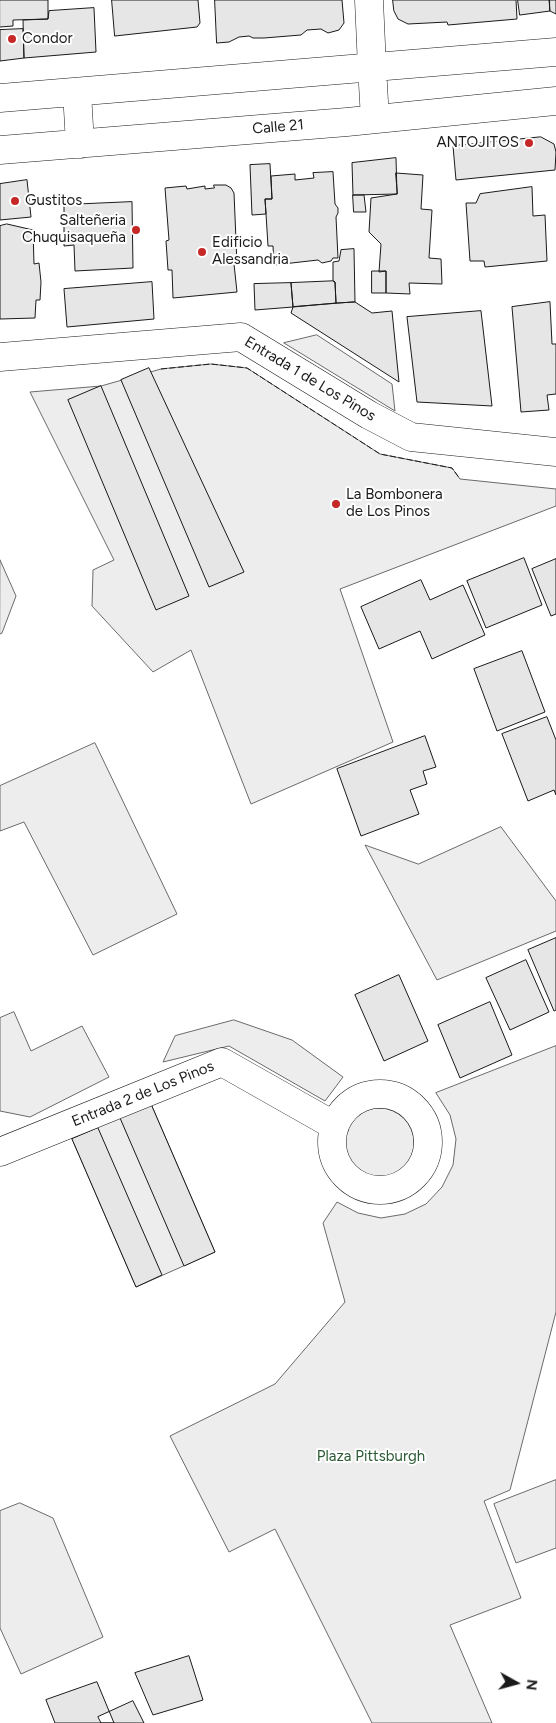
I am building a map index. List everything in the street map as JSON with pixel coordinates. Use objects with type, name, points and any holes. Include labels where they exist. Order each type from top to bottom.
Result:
[{"type":"main road","points":[[370,0],[375,119]]},
{"type":"main road","points":[[0,98],[556,52]]},
{"type":"main road","points":[[77,92],[80,144]]},
{"type":"main road","name":"Calle 21","points":[[0,150],[375,119],[556,101]]},
{"type":"main road","name":"Entrada 1 de Los Pinos","points":[[0,357],[241,337],[370,415],[411,437],[556,452]]},
{"type":"main road","name":"Entrada 2 de Los Pinos","points":[[0,1152],[222,1062],[335,1126]]},
{"type":"shaded area","points":[[317,335],[392,384],[395,411],[284,343]]},
{"type":"shaded area","points":[[211,364],[247,368],[380,454],[452,468],[460,479],[556,489],[556,506],[340,589],[393,742],[251,804],[191,650],[153,672],[92,606],[93,570],[114,560],[30,392],[101,386],[161,369]]},
{"type":"shaded area","points":[[0,560],[16,596],[0,634]]},
{"type":"shaded area","points":[[95,743],[177,914],[93,955],[24,822],[0,831],[0,786]]},
{"type":"shaded area","points":[[501,827],[556,901],[556,931],[437,980],[365,845],[418,864]]},
{"type":"shaded area","points":[[14,1012],[31,1051],[82,1026],[109,1077],[30,1117],[0,1111],[0,1018]]},
{"type":"shaded area","points":[[234,1020],[292,1040],[343,1077],[325,1101],[229,1046],[163,1062],[175,1036]]},
{"type":"shaded area","name":"Plaza Pittsburgh","points":[[556,1046],[556,1312],[510,1490],[484,1501],[521,1598],[450,1625],[492,1723],[372,1723],[275,1529],[229,1552],[170,1436],[275,1384],[345,1302],[323,1223],[337,1202],[358,1213],[381,1218],[405,1214],[426,1204],[442,1187],[453,1165],[456,1139],[450,1115],[436,1093]]},
{"type":"shaded area","points":[[151,1104],[215,1252],[136,1287],[72,1139]]},
{"type":"shaded area","points":[[379,1108],[392,1111],[404,1118],[411,1130],[414,1143],[411,1156],[404,1168],[392,1175],[379,1178],[366,1175],[354,1168],[347,1156],[344,1143],[347,1130],[354,1118],[366,1111]]},
{"type":"shaded area","points":[[556,1480],[556,1548],[516,1563],[494,1504]]},
{"type":"shaded area","points":[[20,1503],[53,1518],[103,1637],[21,1674],[0,1628],[0,1511]]},
{"type":"building","points":[[0,0],[48,0],[48,19],[13,20],[13,26],[0,27]]},
{"type":"building","points":[[112,0],[198,0],[200,23],[197,27],[115,36]]},
{"type":"building","points":[[215,0],[342,0],[344,23],[339,30],[328,33],[321,29],[307,30],[301,35],[264,38],[249,36],[239,37],[229,42],[217,43]]},
{"type":"building","points":[[393,0],[516,0],[517,19],[448,25],[447,22],[408,24],[398,19],[394,11]]},
{"type":"building","points":[[518,0],[549,0],[550,11],[520,15]]},
{"type":"building","points":[[550,0],[556,0],[556,14],[550,11]]},
{"type":"building","points":[[94,8],[96,52],[24,58],[23,20],[48,19],[49,11]]},
{"type":"building","points":[[23,29],[24,58],[0,61],[0,30]]},
{"type":"building","points":[[541,137],[554,144],[556,152],[555,170],[456,180],[453,146]]},
{"type":"building","points":[[396,158],[397,194],[353,195],[352,163]]},
{"type":"building","points":[[270,164],[272,199],[265,199],[266,214],[252,215],[250,165]]},
{"type":"building","name":"Edificio Alessandria","points":[[333,172],[335,204],[338,208],[336,217],[338,258],[322,263],[318,260],[274,265],[273,246],[268,246],[265,199],[272,199],[271,176],[295,174],[295,180],[314,178],[313,173]]},
{"type":"building","points":[[396,173],[423,175],[421,209],[432,210],[429,258],[441,259],[442,284],[409,283],[410,294],[386,293],[386,271],[379,272],[381,244],[369,232],[371,198],[397,194]]},
{"type":"building","name":"Gustitos","points":[[27,180],[31,217],[0,220],[0,184]]},
{"type":"building","name":"Edificio Alessandria","points":[[214,185],[226,185],[234,193],[237,264],[234,264],[237,292],[173,298],[172,270],[168,270],[166,241],[169,240],[165,188],[186,186],[187,189],[205,186],[205,189],[214,188]]},
{"type":"building","points":[[532,187],[533,216],[545,215],[547,261],[485,267],[484,261],[470,261],[466,203],[476,203],[480,194]]},
{"type":"building","points":[[353,195],[364,195],[366,212],[354,212]]},
{"type":"building","points":[[132,202],[133,268],[75,271],[74,245],[64,246],[64,205]]},
{"type":"building","points":[[7,224],[33,230],[34,264],[39,263],[41,282],[40,300],[36,300],[35,318],[0,319],[0,226]]},
{"type":"building","points":[[354,249],[355,302],[336,303],[333,262],[339,261],[341,250]]},
{"type":"building","points":[[372,271],[386,271],[386,293],[372,293]]},
{"type":"building","points":[[152,282],[154,319],[67,327],[64,289]]},
{"type":"building","points":[[335,282],[336,303],[293,307],[291,283]]},
{"type":"building","points":[[291,283],[293,307],[255,310],[254,284]]},
{"type":"building","points":[[355,302],[372,313],[392,311],[399,382],[291,313],[293,307]]},
{"type":"building","points":[[550,302],[552,344],[556,344],[556,394],[547,395],[549,410],[521,412],[512,307]]},
{"type":"building","points":[[481,311],[492,406],[417,402],[407,317]]},
{"type":"building","points":[[149,368],[244,572],[209,587],[121,380]]},
{"type":"building","points":[[101,386],[189,596],[156,610],[68,400]]},
{"type":"building","points":[[524,558],[542,605],[486,628],[467,581]]},
{"type":"building","points":[[556,559],[556,614],[551,616],[532,569]]},
{"type":"building","points":[[421,580],[430,600],[463,585],[485,635],[432,659],[420,631],[379,649],[361,607]]},
{"type":"building","points":[[522,651],[545,712],[497,731],[474,669]]},
{"type":"building","points":[[547,717],[556,740],[556,795],[554,790],[528,801],[502,734]]},
{"type":"building","points":[[425,736],[436,767],[423,771],[427,784],[410,790],[419,814],[361,836],[337,769]]},
{"type":"building","points":[[556,938],[556,1010],[554,1011],[528,950]]},
{"type":"building","points":[[526,960],[549,1012],[510,1030],[486,978]]},
{"type":"building","points":[[399,975],[428,1041],[384,1061],[355,995]]},
{"type":"building","points":[[490,1002],[512,1055],[460,1078],[438,1025]]},
{"type":"building","points":[[151,1104],[215,1252],[184,1266],[120,1118]]},
{"type":"building","points":[[98,1128],[162,1275],[136,1287],[72,1139]]},
{"type":"building","points":[[189,1656],[203,1700],[153,1715],[135,1673]]},
{"type":"building","points":[[97,1682],[114,1723],[55,1723],[46,1700]]},
{"type":"building","points":[[133,1701],[144,1723],[101,1723],[98,1717]]},
{"type":"fence","points":[[161,369],[211,364],[247,368],[380,454],[452,468],[460,479]]},
{"type":"place","name":"Condor","points":[[12,39]]},
{"type":"place","name":"ANTOJITOS","points":[[529,143]]},
{"type":"place","name":"Gustitos","points":[[15,201]]},
{"type":"place","name":"Salteñeria Chuquisaqueña","points":[[136,230]]},
{"type":"place","name":"Edificio Alessandria","points":[[202,252]]},
{"type":"place","name":"La Bombonera de Los Pinos","points":[[336,504]]}]
